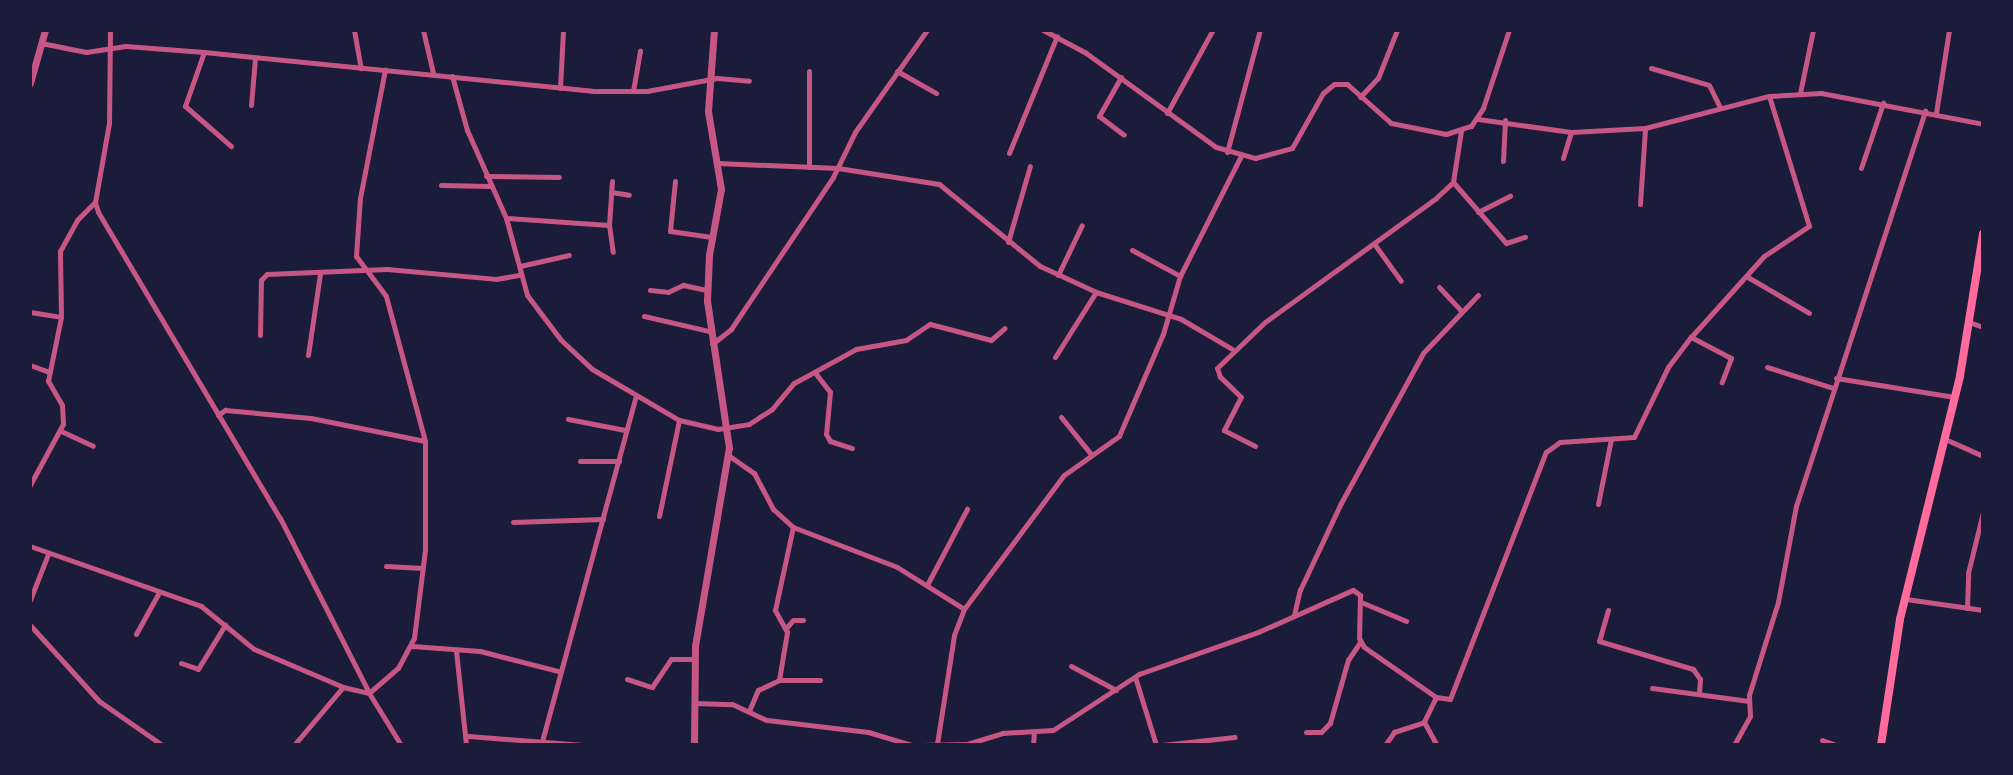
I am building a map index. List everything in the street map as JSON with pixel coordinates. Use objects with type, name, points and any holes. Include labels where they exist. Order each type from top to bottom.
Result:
[{"type":"main road","points":[[1881,745],[1905,598],[1955,398],[1983,234]]},
{"type":"street","points":[[30,83],[45,30]]},
{"type":"street","points":[[30,485],[61,431],[65,414],[49,388],[49,372],[61,317],[60,251],[77,220],[95,202],[109,123],[110,30]]},
{"type":"street","points":[[354,30],[361,68]]},
{"type":"street","points":[[423,30],[433,73]]},
{"type":"street","points":[[560,88],[563,30]]},
{"type":"street","points":[[694,745],[693,659],[728,455],[727,429],[709,331],[707,290],[720,196],[707,79],[714,30]]},
{"type":"street","points":[[711,345],[731,329],[838,168],[848,142],[927,30]]},
{"type":"street","points":[[1043,30],[1121,77],[1167,113],[1227,152],[1266,158],[1292,148],[1329,86],[1347,84],[1391,123],[1434,133],[1461,131],[1478,119],[1509,30]]},
{"type":"street","points":[[1227,152],[1260,30]]},
{"type":"street","points":[[1360,97],[1378,78],[1397,30]]},
{"type":"street","points":[[1800,93],[1813,30]]},
{"type":"street","points":[[1936,113],[1949,30]]},
{"type":"street","points":[[1167,113],[1212,31]]},
{"type":"street","points":[[1009,153],[1057,36]]},
{"type":"street","points":[[41,43],[86,52],[126,46],[204,52],[560,88],[633,91],[707,79],[749,81]]},
{"type":"street","points":[[633,91],[640,51]]},
{"type":"street","points":[[204,52],[185,106],[231,146]]},
{"type":"street","points":[[251,105],[255,58]]},
{"type":"street","points":[[1651,68],[1709,85],[1720,108]]},
{"type":"street","points":[[369,693],[398,668],[412,646],[423,568],[425,441],[386,296],[356,256],[360,198],[385,69]]},
{"type":"street","points":[[809,71],[809,167]]},
{"type":"street","points":[[897,71],[936,93]]},
{"type":"street","points":[[452,76],[486,176],[506,218],[520,266],[519,275],[527,295],[561,340],[635,398],[679,420],[727,429],[761,417],[794,383],[816,374],[856,349],[906,340],[930,324],[991,340],[1005,328]]},
{"type":"street","points":[[1121,77],[1099,116],[1124,135]]},
{"type":"street","points":[[1478,119],[1505,120],[1571,132],[1645,128],[1769,96],[1800,93],[1883,103],[1983,124]]},
{"type":"street","points":[[1360,642],[1436,697],[1444,700],[1455,693],[1546,452],[1560,442],[1628,439],[1640,430],[1668,367],[1691,337],[1775,246],[1805,231],[1811,219],[1769,96]]},
{"type":"street","points":[[1861,168],[1883,103]]},
{"type":"street","points":[[1734,745],[1750,716],[1749,701],[1778,602],[1796,506],[1925,111]]},
{"type":"street","points":[[1503,161],[1505,120]]},
{"type":"street","points":[[1640,204],[1645,128]]},
{"type":"street","points":[[1255,446],[1224,430],[1241,397],[1215,372],[1232,349],[1375,245],[1453,182],[1461,131]]},
{"type":"street","points":[[1563,158],[1571,132]]},
{"type":"street","points":[[937,744],[954,635],[964,609],[1064,475],[1119,436],[1168,315],[1180,276],[1241,156]]},
{"type":"street","points":[[717,163],[838,168],[939,184],[966,202],[1008,242],[1058,275],[1096,292],[1213,333],[1232,349]]},
{"type":"street","points":[[1008,242],[1030,166]]},
{"type":"street","points":[[486,176],[559,177]]},
{"type":"street","points":[[612,181],[609,225],[613,252]]},
{"type":"street","points":[[675,181],[670,231],[712,237]]},
{"type":"street","points":[[1453,182],[1506,243],[1525,237]]},
{"type":"street","points":[[441,185],[490,186]]},
{"type":"street","points":[[611,192],[629,195]]},
{"type":"street","points":[[1478,212],[1510,196]]},
{"type":"street","points":[[95,202],[280,518],[369,693],[401,745]]},
{"type":"street","points":[[506,218],[609,225]]},
{"type":"street","points":[[1058,275],[1082,225]]},
{"type":"street","points":[[1375,245],[1401,281]]},
{"type":"street","points":[[1132,250],[1180,276]]},
{"type":"street","points":[[520,266],[569,255]]},
{"type":"street","points":[[260,335],[263,276],[368,273],[519,275]]},
{"type":"street","points":[[308,355],[320,274]]},
{"type":"street","points":[[1746,276],[1809,313]]},
{"type":"street","points":[[650,290],[664,293],[683,285],[707,290]]},
{"type":"street","points":[[1439,287],[1461,311]]},
{"type":"street","points":[[1055,357],[1096,292]]},
{"type":"street","points":[[1294,616],[1300,590],[1365,455],[1423,353],[1478,295]]},
{"type":"street","points":[[30,312],[61,317]]},
{"type":"street","points":[[644,316],[709,331]]},
{"type":"street","points":[[1969,322],[1983,327]]},
{"type":"street","points":[[1691,337],[1731,358],[1722,382]]},
{"type":"street","points":[[30,365],[49,372]]},
{"type":"street","points":[[1767,367],[1833,388]]},
{"type":"street","points":[[816,374],[830,392],[826,434],[830,441],[852,448]]},
{"type":"street","points":[[1836,378],[1955,398]]},
{"type":"street","points":[[541,742],[635,398]]},
{"type":"street","points":[[218,415],[225,410],[311,418],[425,441]]},
{"type":"street","points":[[1061,417],[1091,454]]},
{"type":"street","points":[[568,419],[625,430]]},
{"type":"street","points":[[659,516],[679,420]]},
{"type":"street","points":[[61,431],[93,446]]},
{"type":"street","points":[[1598,504],[1611,439]]},
{"type":"street","points":[[1945,439],[1983,456]]},
{"type":"street","points":[[728,455],[754,473],[773,509],[793,527],[928,583],[964,609]]},
{"type":"street","points":[[580,461],[619,461]]},
{"type":"street","points":[[928,583],[967,509]]},
{"type":"street","points":[[1967,608],[1969,569],[1983,512]]},
{"type":"street","points":[[513,522],[603,519]]},
{"type":"street","points":[[787,627],[775,610],[793,527]]},
{"type":"street","points":[[30,546],[158,594],[201,606],[254,649],[343,687],[369,693]]},
{"type":"street","points":[[30,600],[48,554]]},
{"type":"street","points":[[386,566],[423,568]]},
{"type":"street","points":[[921,745],[1060,727],[1135,677],[1294,616],[1349,590],[1359,592],[1360,642],[1348,660],[1330,723],[1321,732],[1306,732]]},
{"type":"street","points":[[136,634],[158,594]]},
{"type":"street","points":[[1905,598],[1983,610]]},
{"type":"street","points":[[1361,602],[1406,621]]},
{"type":"street","points":[[1608,610],[1599,641],[1693,669],[1700,679],[1699,693]]},
{"type":"street","points":[[779,680],[787,627],[793,620],[803,620]]},
{"type":"street","points":[[30,625],[99,701],[162,745]]},
{"type":"street","points":[[181,663],[198,669],[225,625]]},
{"type":"street","points":[[412,646],[480,651],[558,671]]},
{"type":"street","points":[[456,651],[460,716],[468,736],[466,745]]},
{"type":"street","points":[[627,679],[652,687],[671,659],[693,659]]},
{"type":"street","points":[[1071,666],[1117,690]]},
{"type":"street","points":[[1135,677],[1159,745],[1235,737]]},
{"type":"street","points":[[749,711],[758,690],[779,680],[820,680]]},
{"type":"street","points":[[294,745],[343,687]]},
{"type":"street","points":[[1652,688],[1749,701]]},
{"type":"street","points":[[1385,745],[1394,732],[1424,722],[1436,697]]},
{"type":"street","points":[[693,703],[732,704],[776,722],[868,732],[912,745]]},
{"type":"street","points":[[1424,722],[1437,745]]},
{"type":"street","points":[[1033,745],[1034,732]]},
{"type":"street","points":[[468,736],[583,745]]},
{"type":"street","points":[[1822,740],[1836,745]]}]
